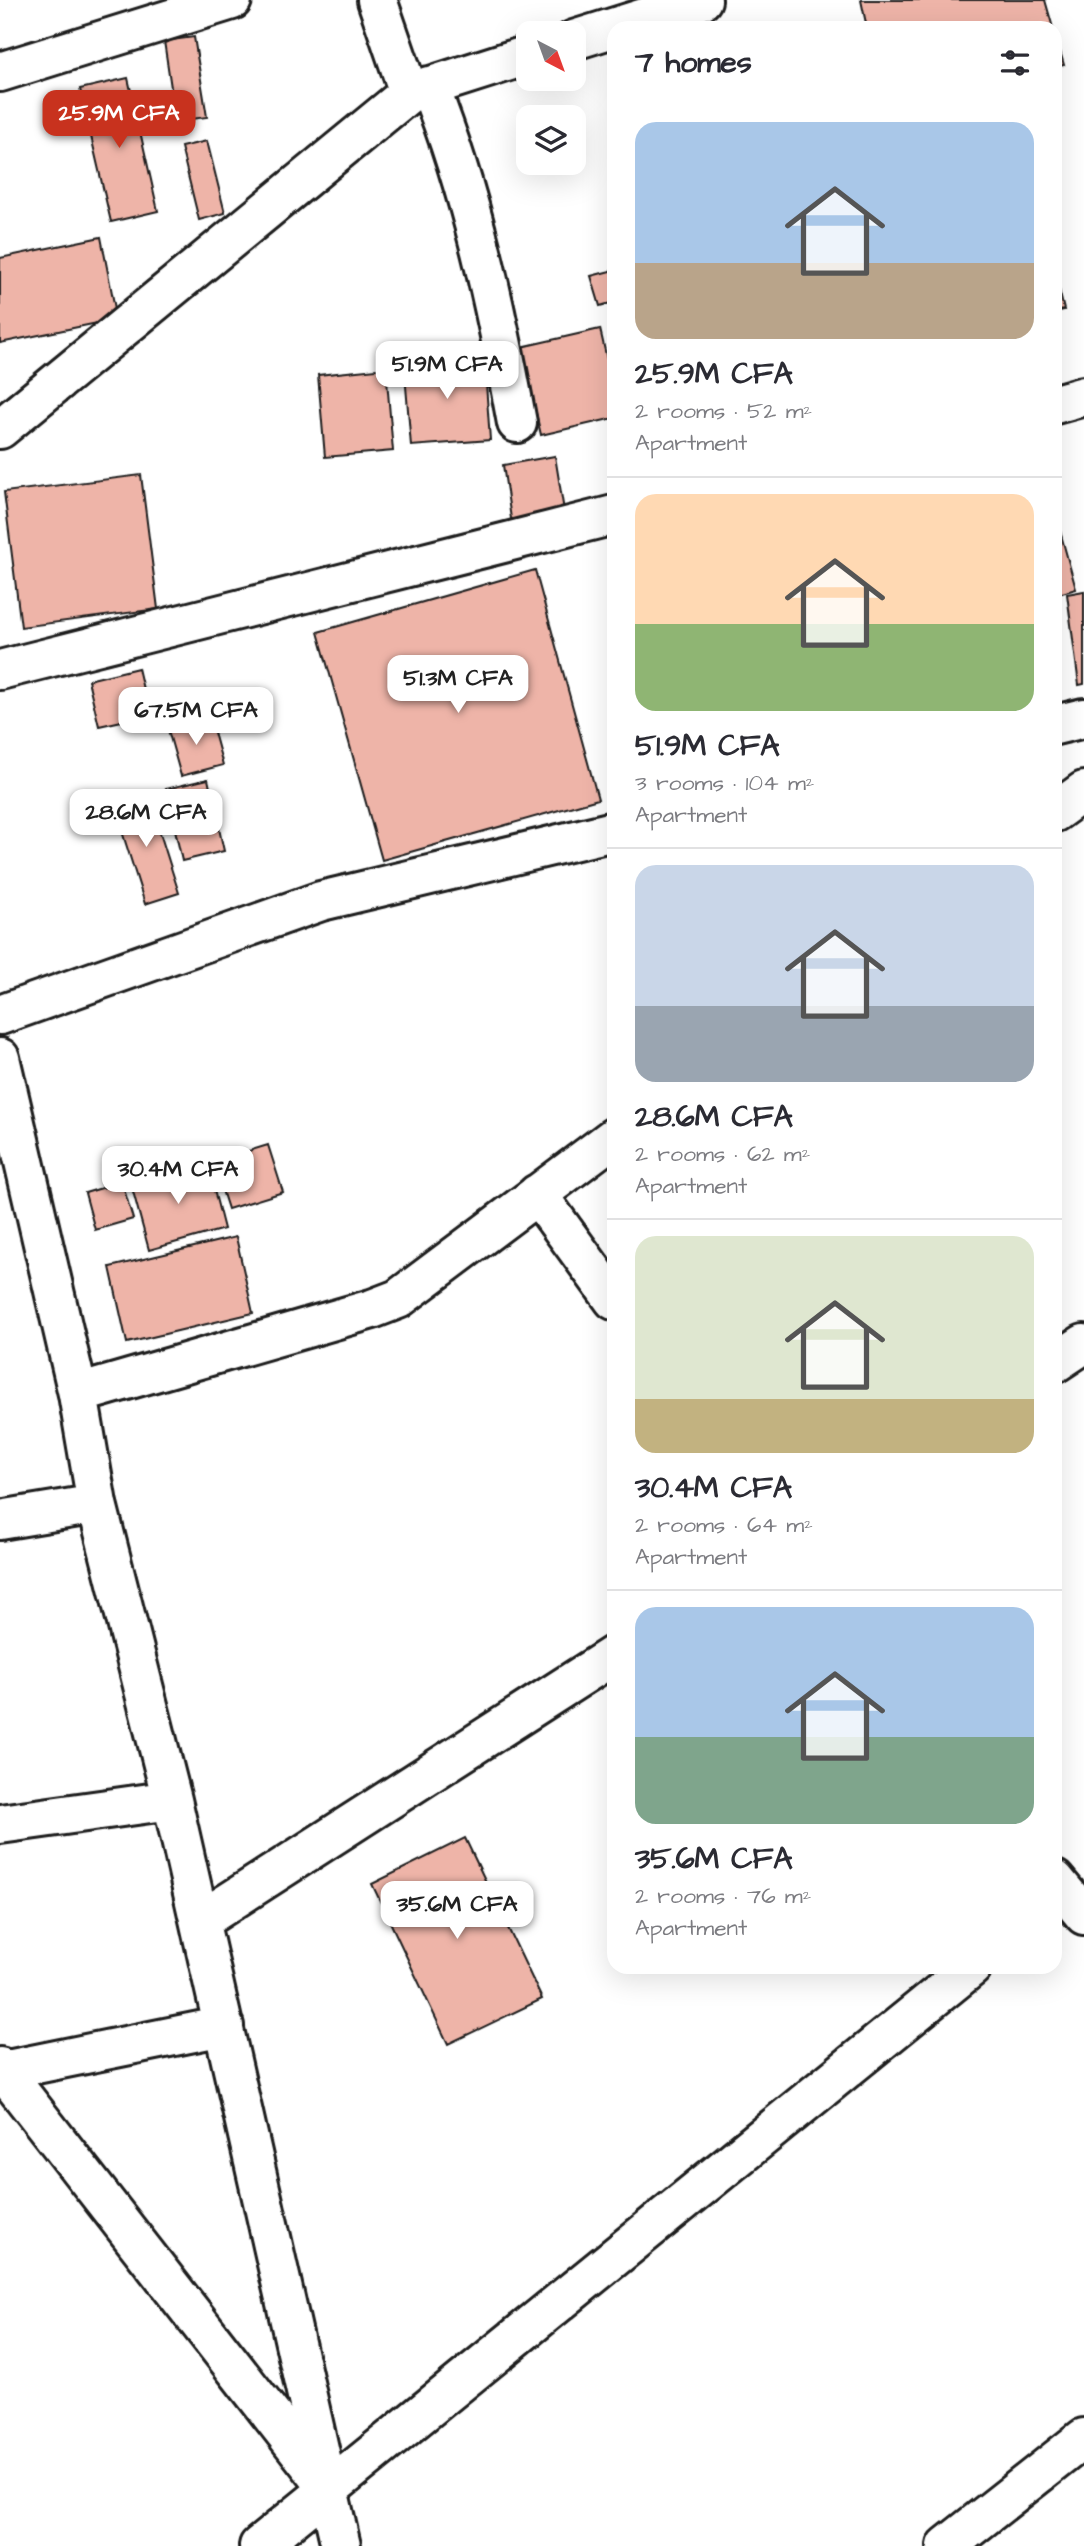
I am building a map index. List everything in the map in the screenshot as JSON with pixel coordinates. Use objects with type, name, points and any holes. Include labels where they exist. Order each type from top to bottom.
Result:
[{"type":"street","points":[[0,72],[232,0]]},
{"type":"street","points":[[377,0],[419,90],[450,139],[467,195],[517,423]]},
{"type":"street","points":[[635,21],[702,0]]},
{"type":"street","points":[[586,36],[607,30]]},
{"type":"street","points":[[0,429],[419,90],[516,59]]},
{"type":"street","points":[[1062,402],[1084,396]]},
{"type":"street","points":[[0,670],[607,517]]},
{"type":"street","points":[[1062,723],[1084,718]]},
{"type":"street","points":[[1062,807],[1084,791]]},
{"type":"street","points":[[0,1015],[321,901],[607,833]]},
{"type":"street","points":[[0,1058],[78,1394],[97,1504],[172,1800],[341,2546]]},
{"type":"street","points":[[78,1394],[372,1310],[398,1299],[607,1142]]},
{"type":"street","points":[[537,1195],[607,1290]]},
{"type":"street","points":[[1062,1358],[1084,1344]]},
{"type":"street","points":[[0,1520],[97,1504]]},
{"type":"street","points":[[200,1921],[607,1659]]},
{"type":"street","points":[[0,1824],[172,1800]]},
{"type":"street","points":[[259,2546],[963,1974]]},
{"type":"street","points":[[224,2026],[1,2069],[329,2489]]},
{"type":"street","points":[[947,2546],[1084,2438]]},
{"type":"building","points":[[861,0],[1045,0],[1051,21],[866,21]]},
{"type":"building","points":[[194,37],[207,117],[176,121],[164,41]]},
{"type":"building","points":[[128,78],[158,211],[111,222],[80,89]]},
{"type":"building","points":[[207,141],[225,213],[199,220],[181,147]]},
{"type":"building","points":[[101,237],[117,319],[0,343],[0,258]]},
{"type":"building","points":[[607,272],[607,304],[600,306],[591,276]]},
{"type":"building","points":[[600,329],[607,360],[607,420],[541,435],[521,347]]},
{"type":"building","points":[[484,356],[490,440],[411,446],[404,362]]},
{"type":"building","points":[[386,368],[393,451],[325,457],[318,375]]},
{"type":"building","points":[[555,456],[566,523],[513,532],[503,465]]},
{"type":"building","points":[[141,475],[158,609],[21,627],[4,492]]},
{"type":"building","points":[[1062,538],[1076,589],[1062,593]]},
{"type":"building","points":[[535,570],[598,799],[382,860],[318,632]]},
{"type":"building","points":[[1084,591],[1084,684],[1079,685],[1067,594]]},
{"type":"building","points":[[138,668],[149,715],[99,726],[88,680]]},
{"type":"building","points":[[210,718],[223,765],[181,776],[168,730]]},
{"type":"building","points":[[208,779],[224,851],[182,861],[166,789]]},
{"type":"building","points":[[148,795],[179,893],[145,904],[114,806]]},
{"type":"building","points":[[268,1145],[283,1192],[228,1209],[213,1162]]},
{"type":"building","points":[[207,1163],[224,1229],[149,1250],[131,1184]]},
{"type":"building","points":[[122,1182],[133,1219],[95,1230],[85,1193]]},
{"type":"building","points":[[236,1237],[253,1313],[127,1343],[110,1267]]},
{"type":"building","points":[[465,1838],[542,1999],[448,2044],[372,1884]]}]
